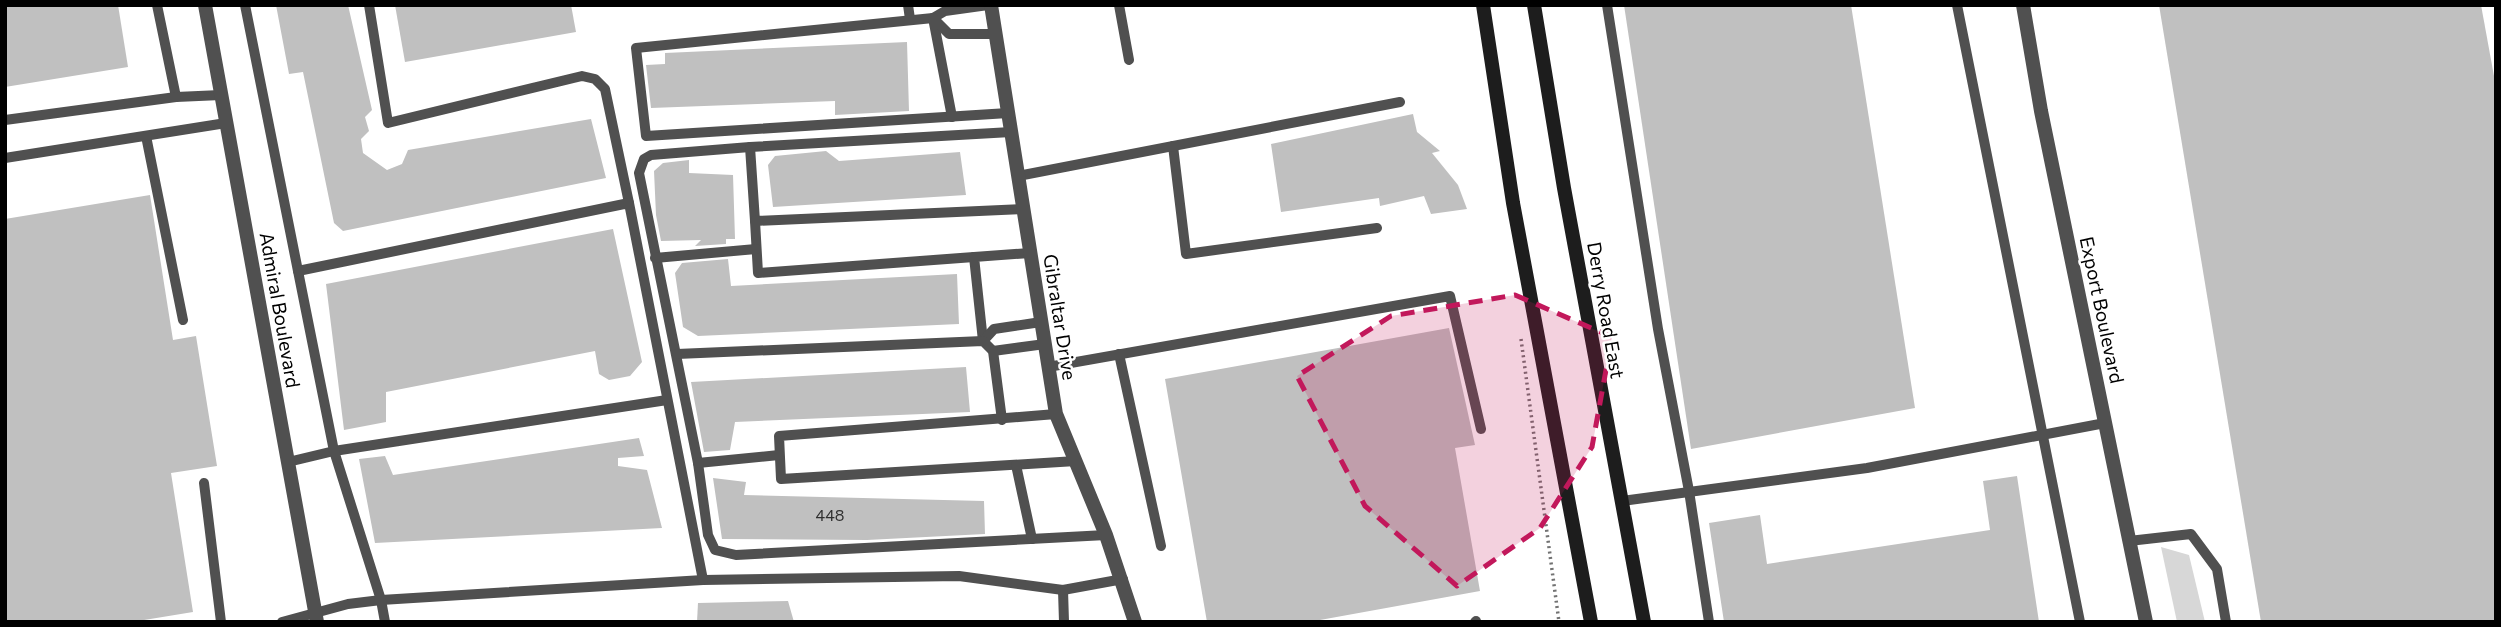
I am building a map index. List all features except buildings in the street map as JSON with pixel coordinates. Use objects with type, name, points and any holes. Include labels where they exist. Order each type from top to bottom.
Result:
[{"type":"main road","points":[[1483,5],[1513,203],[1591,622]]},
{"type":"main road","name":"Derry Road East","points":[[1534,5],[1564,188],[1644,622]]},
{"type":"street","name":"Admiral Boulevard","points":[[205,5],[316,618]]},
{"type":"street","name":"Gibraltar Drive","points":[[989,5],[1056,414],[1107,535],[1135,622]]},
{"type":"street","name":"Export Boulevard","points":[[2023,5],[2041,111],[2146,622]]},
{"type":"lane","points":[[157,5],[176,97]]},
{"type":"lane","points":[[245,5],[334,451],[381,600],[385,622]]},
{"type":"lane","points":[[369,5],[388,123],[582,76],[596,79],[605,89],[703,580]]},
{"type":"lane","points":[[908,5],[909,19]]},
{"type":"lane","points":[[989,5],[945,11],[933,18],[636,48],[646,135],[1008,113]]},
{"type":"lane","points":[[1119,5],[1129,60]]},
{"type":"lane","points":[[1607,5],[1658,329],[1689,491],[1709,622]]},
{"type":"lane","points":[[1957,5],[2080,622]]},
{"type":"lane","points":[[933,18],[949,34],[994,34]]},
{"type":"lane","points":[[933,18],[952,117]]},
{"type":"lane","points":[[5,120],[176,97],[221,94]]},
{"type":"lane","points":[[1018,176],[1400,102]]},
{"type":"lane","points":[[5,158],[226,124]]},
{"type":"lane","points":[[1011,132],[660,153],[644,159],[639,173],[698,463],[708,535],[711,544],[722,553],[736,555],[1107,535]]},
{"type":"lane","points":[[146,136],[183,320]]},
{"type":"lane","points":[[1173,146],[1186,254],[1377,228]]},
{"type":"lane","points":[[750,147],[758,273],[1030,253]]},
{"type":"lane","points":[[298,271],[629,203]]},
{"type":"lane","points":[[755,221],[1024,209]]},
{"type":"lane","points":[[655,258],[756,249]]},
{"type":"lane","points":[[974,257],[983,341],[993,351],[1002,420]]},
{"type":"lane","points":[[1048,367],[1450,296],[1481,429]]},
{"type":"lane","points":[[677,354],[983,341],[994,329],[1041,322]]},
{"type":"lane","points":[[993,351],[1045,344]]},
{"type":"lane","points":[[1119,354],[1161,546]]},
{"type":"lane","points":[[288,462],[334,451],[667,400]]},
{"type":"lane","points":[[1056,414],[779,436],[781,480],[1076,461]]},
{"type":"lane","points":[[1622,501],[1867,468],[2105,423]]},
{"type":"lane","points":[[698,463],[779,455]]},
{"type":"lane","points":[[1016,465],[1032,539]]},
{"type":"lane","points":[[204,483],[221,622]]},
{"type":"lane","points":[[2129,541],[2191,534],[2217,569],[2226,622]]},
{"type":"lane","points":[[282,622],[316,618],[348,604],[381,600],[703,580],[959,576],[1063,590],[1123,579]]},
{"type":"lane","points":[[1063,590],[1064,622]]},
{"type":"highlighted area","points":[[1515,295],[1612,337],[1592,447],[1540,528],[1457,586],[1365,506],[1297,376],[1391,316]]},
{"type":"shaded area","points":[[2161,547],[2189,555],[2205,622],[2177,622]]}]
